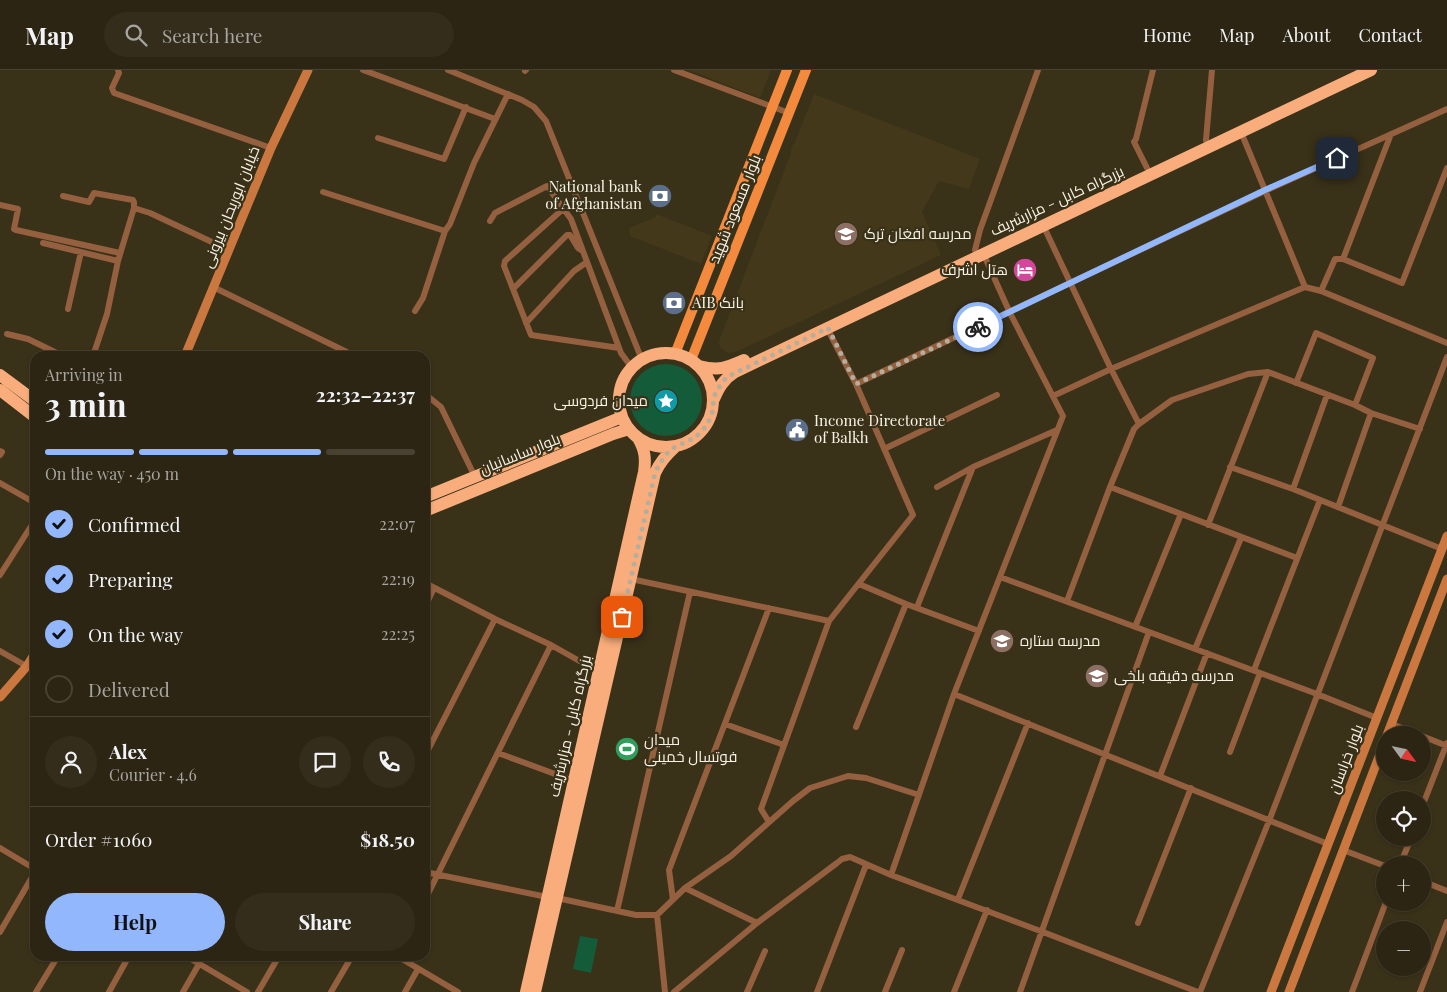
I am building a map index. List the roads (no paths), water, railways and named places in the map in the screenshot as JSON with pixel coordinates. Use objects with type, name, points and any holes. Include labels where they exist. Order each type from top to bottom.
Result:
[{"type":"highway","name":"بزرگراه کابل - مزارشریف","points":[[695,363],[712,369],[721,369],[828,328],[1147,168],[1353,70]]},
{"type":"highway","name":"بزرگراه کابل - مزارشریف","points":[[714,399],[719,387],[727,377],[776,349],[979,252],[1043,225],[1371,70]]},
{"type":"highway","points":[[658,354],[674,354],[695,363],[707,376],[712,387],[714,399],[712,412],[707,424],[699,435],[675,447],[662,447],[650,444],[633,433],[622,417],[619,397],[623,382],[632,368],[642,360],[658,354]]},
{"type":"highway","points":[[0,375],[30,397]]},
{"type":"highway","points":[[0,390],[30,413]]},
{"type":"highway","name":"بلوار ساسانیان","points":[[430,495],[622,417]]},
{"type":"highway","name":"بزرگراه کابل - مزارشریف","points":[[535,992],[574,781],[644,472],[646,459],[644,448],[633,433]]},
{"type":"highway","name":"بلوار ساسانیان","points":[[430,509],[613,434],[633,433]]},
{"type":"highway","name":"بزرگراه کابل - مزارشریف","points":[[526,992],[552,897],[631,579],[655,473],[666,455],[675,447]]},
{"type":"main road","name":"خیابان ابوریحان بیرونی","points":[[186,351],[270,148],[308,70]]},
{"type":"main road","name":"بلوار مسعود شهید","points":[[674,354],[787,70]]},
{"type":"main road","name":"بلوار مسعود شهید","points":[[695,363],[806,70]]},
{"type":"main road","name":"بلوار خراسان","points":[[1271,992],[1447,536]]},
{"type":"main road","name":"بلوار خراسان","points":[[1392,724],[1447,580]]},
{"type":"main road","points":[[0,697],[30,670]]},
{"type":"main road","name":"بلوار خراسان","points":[[1288,992],[1376,764]]},
{"type":"main road","points":[[1353,779],[1368,785]]},
{"type":"street","points":[[118,70],[120,73],[112,88],[114,93],[270,148]]},
{"type":"street","points":[[363,70],[496,119]]},
{"type":"street","points":[[448,70],[508,94],[534,107],[546,121],[642,360]]},
{"type":"street","points":[[674,70],[789,113]]},
{"type":"street","points":[[891,875],[954,694],[1062,416],[979,252],[980,230],[1038,70]]},
{"type":"street","points":[[1147,168],[1134,143],[1153,70]]},
{"type":"street","points":[[1206,140],[1212,70]]},
{"type":"street","points":[[415,311],[422,298],[446,231],[474,163],[508,94]]},
{"type":"street","points":[[378,138],[444,159],[466,108]]},
{"type":"street","points":[[856,384],[1010,313],[1265,190],[1447,108]]},
{"type":"street","points":[[1241,132],[1305,287]]},
{"type":"street","points":[[1342,259],[1391,134]]},
{"type":"street","points":[[1321,292],[1335,259],[1342,259],[1402,283],[1447,168]]},
{"type":"street","points":[[490,221],[495,213],[546,186],[571,219],[619,348],[632,368]]},
{"type":"street","points":[[323,192],[446,231]]},
{"type":"street","points":[[63,196],[89,202],[94,193],[133,200],[134,202],[134,208],[118,261],[107,314],[94,351]]},
{"type":"street","points":[[0,205],[18,209],[14,228],[16,230],[120,254]]},
{"type":"street","points":[[134,208],[150,213],[229,250]]},
{"type":"street","points":[[563,209],[505,261],[504,266],[531,336],[619,348]]},
{"type":"street","points":[[1043,225],[1139,424]]},
{"type":"street","points":[[513,289],[567,235],[570,235],[582,251]]},
{"type":"street","points":[[43,243],[118,261]]},
{"type":"street","points":[[68,309],[81,252]]},
{"type":"street","points":[[526,323],[574,271],[586,262]]},
{"type":"street","points":[[213,287],[345,351]]},
{"type":"street","points":[[1053,396],[1111,369],[1305,287],[1447,343]]},
{"type":"street","points":[[769,822],[761,809],[830,621],[913,515],[856,384],[828,328]]},
{"type":"street","points":[[1296,383],[1316,333],[1373,358],[1355,406]]},
{"type":"street","points":[[6,334],[28,340],[52,351]]},
{"type":"street","points":[[674,992],[758,923],[842,859],[850,857],[891,875],[1199,992],[1269,821],[1447,357]]},
{"type":"street","points":[[1067,601],[1110,486],[1134,429],[1172,400],[1248,374],[1268,372],[1371,413],[1420,429]]},
{"type":"street","points":[[1208,525],[1268,372]]},
{"type":"street","points":[[884,449],[997,395]]},
{"type":"street","points":[[1293,490],[1327,395]]},
{"type":"street","points":[[430,398],[441,407],[475,477]]},
{"type":"street","points":[[1338,507],[1371,413]]},
{"type":"street","points":[[937,487],[973,467],[1057,430]]},
{"type":"street","points":[[0,451],[2,452],[0,455]]},
{"type":"street","points":[[917,607],[973,467]]},
{"type":"street","points":[[1230,467],[1442,548]]},
{"type":"street","points":[[0,482],[30,500]]},
{"type":"street","points":[[1110,486],[1297,558]]},
{"type":"street","points":[[1230,752],[1297,558],[1320,500]]},
{"type":"street","points":[[1135,626],[1180,514]]},
{"type":"street","points":[[0,576],[30,528]]},
{"type":"street","points":[[1195,649],[1241,538]]},
{"type":"street","points":[[1000,577],[1377,718]]},
{"type":"street","points":[[631,579],[830,621]]},
{"type":"street","points":[[859,584],[979,631]]},
{"type":"street","points":[[430,585],[551,645],[599,672]]},
{"type":"street","points":[[430,596],[434,588]]},
{"type":"street","points":[[617,911],[690,592]]},
{"type":"street","points":[[856,727],[906,604]]},
{"type":"street","points":[[673,900],[669,870],[769,608]]},
{"type":"street","points":[[430,746],[495,619]]},
{"type":"street","points":[[1020,992],[1150,632]]},
{"type":"street","points":[[430,890],[551,645]]},
{"type":"street","points":[[0,651],[30,668]]},
{"type":"street","points":[[1160,776],[1207,653]]},
{"type":"street","points":[[954,694],[1328,844]]},
{"type":"street","points":[[958,899],[1028,723]]},
{"type":"street","points":[[725,724],[784,745]]},
{"type":"street","points":[[1392,724],[1397,726]]},
{"type":"street","points":[[1428,791],[1447,745],[1431,739]]},
{"type":"street","points":[[498,753],[574,781]]},
{"type":"street","points":[[430,873],[636,915],[657,915],[685,888],[731,856],[810,788],[848,776],[866,778],[919,794]]},
{"type":"street","points":[[1138,923],[1191,788]]},
{"type":"street","points":[[0,848],[30,867]]},
{"type":"street","points":[[1343,850],[1376,863]]},
{"type":"street","points":[[817,992],[866,865]]},
{"type":"street","points":[[0,932],[30,879]]},
{"type":"street","points":[[1431,885],[1447,891]]},
{"type":"street","points":[[685,888],[758,923]]},
{"type":"street","points":[[954,992],[987,910]]},
{"type":"street","points":[[1352,992],[1383,911]]},
{"type":"street","points":[[657,915],[664,992]]},
{"type":"street","points":[[1420,992],[1447,922]]},
{"type":"street","points":[[885,992],[902,950]]},
{"type":"street","points":[[748,992],[765,951]]},
{"type":"street","points":[[36,992],[55,961]]},
{"type":"street","points":[[109,992],[126,961]]},
{"type":"street","points":[[194,961],[247,992]]},
{"type":"street","points":[[258,992],[276,961]]},
{"type":"street","points":[[331,992],[349,961]]},
{"type":"street","points":[[405,961],[458,992]]},
{"type":"street","points":[[183,992],[199,964]]},
{"type":"street","points":[[405,992],[418,969]]},
{"type":"place","name":"National bank of Afghanistan","points":[[660,196]]},
{"type":"place","name":"مدرسه افغان ترک","points":[[846,234]]},
{"type":"place","name":"هتل اشرف","points":[[1025,270]]},
{"type":"place","name":"AIB بانک","points":[[674,303]]},
{"type":"place","name":"میدان فردوسی","points":[[666,401]]},
{"type":"place","name":"Income Directorate of Balkh","points":[[797,430]]},
{"type":"place","name":"مدرسه ستاره","points":[[1002,641]]},
{"type":"place","name":"مدرسه دقيقه بلخى","points":[[1097,676]]},
{"type":"place","name":"میدان فوتسال خمینی","points":[[627,749]]}]
